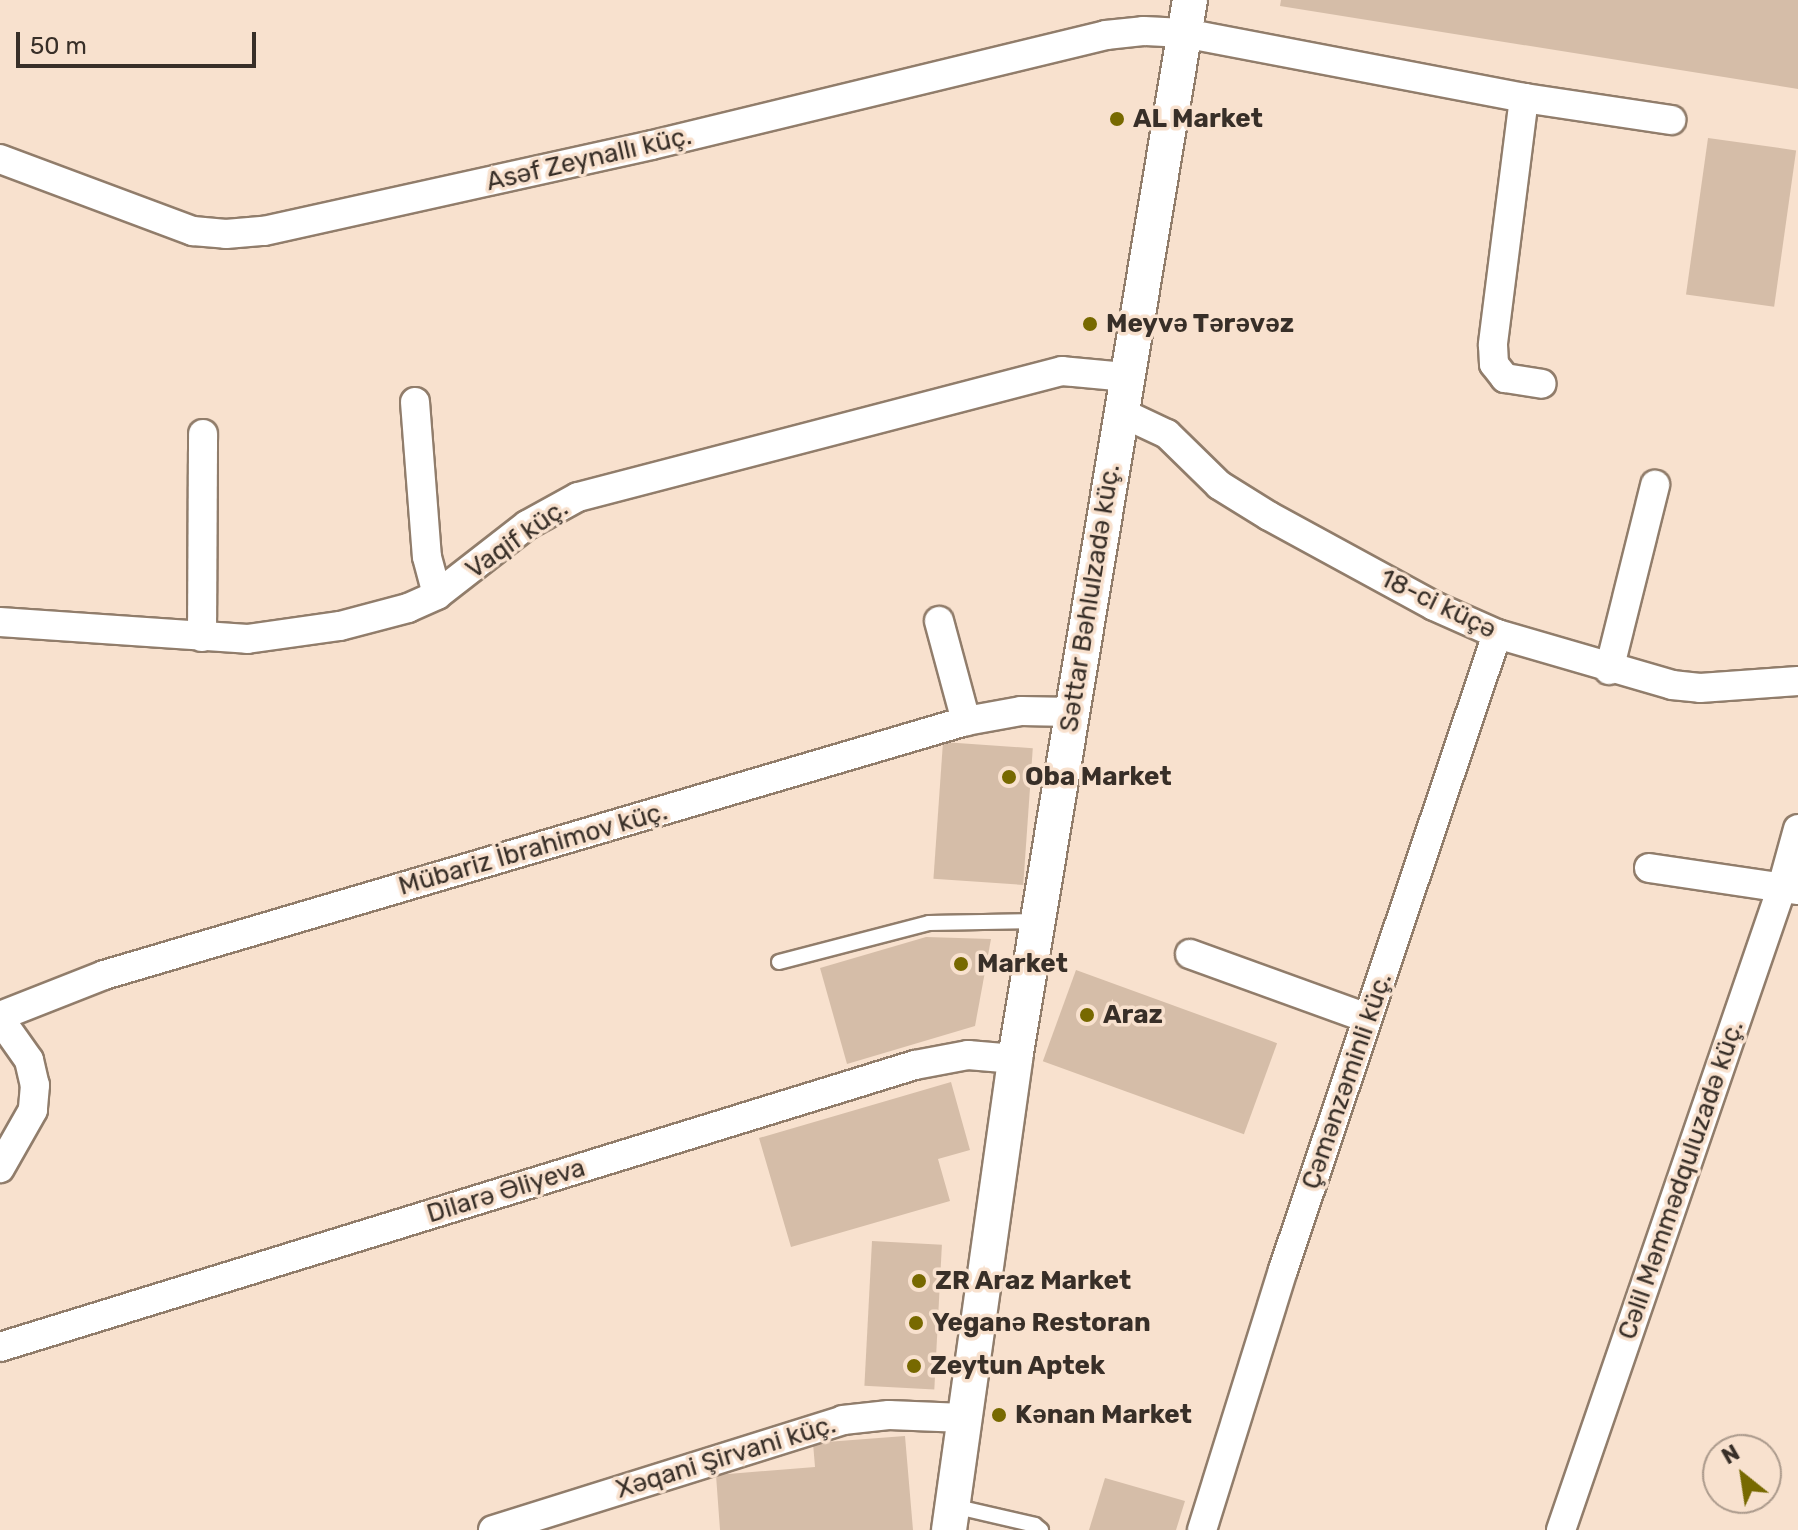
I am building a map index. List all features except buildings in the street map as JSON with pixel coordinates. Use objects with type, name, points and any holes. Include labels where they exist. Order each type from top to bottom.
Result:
[{"type":"street","name":"Səttar Bəhlulzadə küç.","points":[[950,1518],[1015,1059],[1125,377],[1190,0]]},
{"type":"street","name":"Asəf Zeynallı küç.","points":[[0,159],[193,231],[226,234],[264,231],[652,145],[1106,35],[1143,31],[1184,33],[1524,98],[1671,120]]},
{"type":"street","points":[[1524,98],[1493,345],[1494,364],[1505,378],[1542,384]]},
{"type":"street","name":"Vaqif küç.","points":[[0,622],[247,639],[340,626],[408,608],[437,595],[527,525],[578,497],[1062,371],[1125,377]]},
{"type":"street","points":[[415,402],[427,557],[437,595]]},
{"type":"street","name":"18-ci küçə","points":[[1120,412],[1167,434],[1219,485],[1269,516],[1434,606],[1497,634],[1609,670],[1672,685],[1700,688],[1798,681]]},
{"type":"street","points":[[202,637],[203,434]]},
{"type":"street","points":[[1609,670],[1655,485]]},
{"type":"street","points":[[939,621],[966,721]]},
{"type":"street","name":"Çəmənzəminli küç.","points":[[1202,1530],[1367,1018],[1497,634]]},
{"type":"street","name":"Mübariz İbrahimov küç.","points":[[0,1018],[104,975],[966,721],[1021,711],[1072,712]]},
{"type":"street","name":"Cəlil Məmmədquluzadə küç.","points":[[1561,1530],[1790,888],[1798,829]]},
{"type":"street","points":[[1649,868],[1790,888]]},
{"type":"street","points":[[1190,954],[1367,1018]]},
{"type":"street","points":[[0,1018],[29,1060],[35,1085],[33,1110],[0,1168]]},
{"type":"street","name":"Dilarə Əliyeva","points":[[0,1347],[915,1065],[968,1055],[1015,1059]]},
{"type":"street","name":"Xəqani Şirvani küç.","points":[[493,1530],[843,1420],[889,1415],[964,1418]]},
{"type":"lane","points":[[779,962],[929,923],[1038,921]]},
{"type":"lane","points":[[950,1518],[1035,1525],[1041,1530]]},
{"type":"place","name":"AL Market","points":[[1117,119]]},
{"type":"place","name":"Meyvə Tərəvəz","points":[[1090,324]]},
{"type":"place","name":"Oba Market","points":[[1009,777]]},
{"type":"place","name":"Market","points":[[961,964]]},
{"type":"place","name":"Araz","points":[[1087,1015]]},
{"type":"place","name":"ZR Araz Market","points":[[919,1281]]},
{"type":"place","name":"Yeganə Restoran","points":[[916,1323]]},
{"type":"place","name":"Zeytun Aptek","points":[[914,1366]]},
{"type":"place","name":"Kənan Market","points":[[999,1415]]}]
